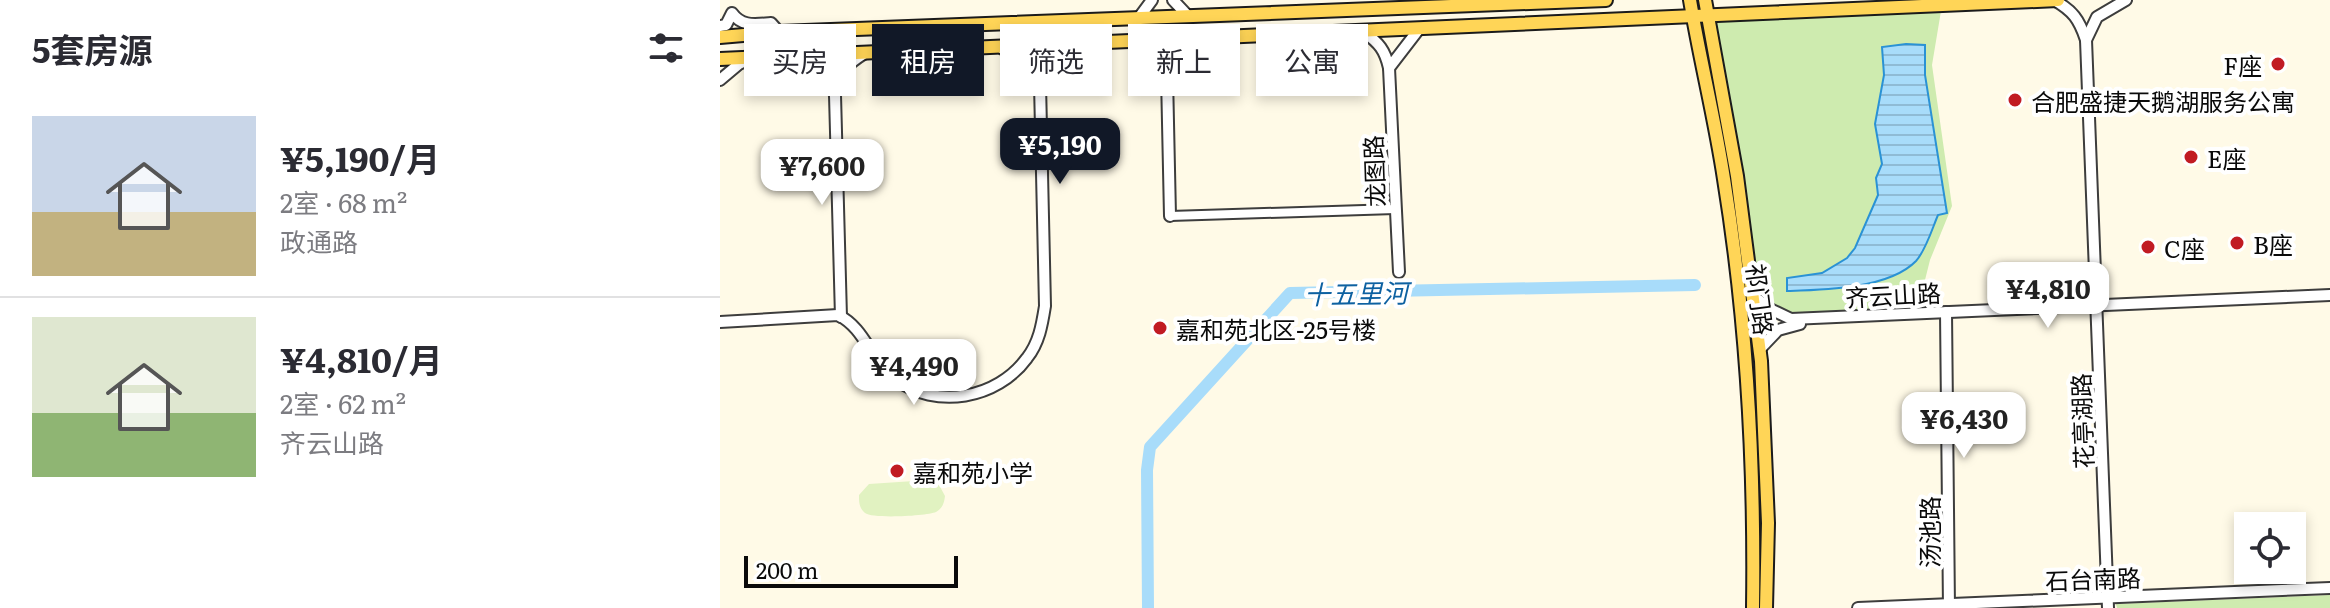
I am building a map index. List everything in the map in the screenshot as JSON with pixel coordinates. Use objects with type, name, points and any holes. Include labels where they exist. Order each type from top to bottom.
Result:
[{"type":"main road","points":[[856,29],[1138,19],[1364,5],[1426,8],[1606,0]]},
{"type":"main road","name":"祁门路","points":[[1690,0],[1724,178],[1748,363],[1754,523],[1753,608]]},
{"type":"main road","name":"祁门路","points":[[1705,0],[1737,176],[1759,350],[1768,523],[1766,608]]},
{"type":"main road","points":[[1368,32],[2056,0]]},
{"type":"main road","points":[[720,37],[744,35]]},
{"type":"main road","points":[[1112,42],[1256,36]]},
{"type":"main road","points":[[856,53],[999,46]]},
{"type":"main road","points":[[720,59],[744,58]]},
{"type":"street","points":[[720,26],[726,25],[732,13],[731,0]]},
{"type":"street","points":[[1138,19],[1152,0]]},
{"type":"street","points":[[1173,0],[1188,16]]},
{"type":"street","points":[[1414,0],[1426,8]]},
{"type":"street","name":"花亭湖路","points":[[2056,0],[2079,20],[2086,40],[2108,603]]},
{"type":"street","points":[[2086,40],[2097,17],[2126,0]]},
{"type":"street","points":[[732,13],[738,21],[746,24],[772,24]]},
{"type":"street","points":[[1389,68],[1419,29]]},
{"type":"street","points":[[1368,35],[1385,52],[1389,68]]},
{"type":"street","points":[[856,58],[865,53]]},
{"type":"street","points":[[720,80],[744,62]]},
{"type":"street","name":"龙图路","points":[[1389,68],[1399,272]]},
{"type":"street","points":[[835,96],[841,317]]},
{"type":"street","points":[[720,322],[828,315],[841,317],[852,324],[882,367],[909,387],[939,396],[972,395],[1003,381],[1018,370],[1029,356],[1042,324],[1046,289],[1040,96]]},
{"type":"street","points":[[1167,96],[1170,216],[1395,209]]},
{"type":"street","name":"齐云山路","points":[[1752,295],[1791,319],[2330,298]]},
{"type":"street","points":[[1759,350],[1778,330],[1796,324],[1944,315]]},
{"type":"street","name":"汤池路","points":[[1944,315],[1946,606]]},
{"type":"street","name":"石台南路","points":[[1858,608],[2108,603],[2330,588]]},
{"type":"street","name":"石台南路","points":[[2010,608],[2330,595]]},
{"type":"green space","points":[[1942,5],[1932,65],[1952,206],[1925,280],[1926,313],[1791,319],[1752,295],[1709,15]]},
{"type":"green space","points":[[929,480],[938,483],[945,496],[943,505],[936,512],[878,516],[865,513],[860,507],[859,495],[869,484]]},
{"type":"green space","points":[[2330,595],[2330,608],[2117,608],[2116,604]]},
{"type":"water","points":[[1925,45],[1925,75],[1947,213],[1938,215],[1916,261],[1890,277],[1855,286],[1787,291],[1787,278],[1822,273],[1847,258],[1855,248],[1878,195],[1876,178],[1882,164],[1875,124],[1884,75],[1882,47]]},
{"type":"waterway","name":"十五里河","points":[[1148,608],[1147,470],[1150,447],[1290,293],[1695,285]]},
{"type":"place","name":"F座","points":[[2278,64]]},
{"type":"place","name":"合肥盛捷天鹅湖服务公寓","points":[[2015,100]]},
{"type":"place","name":"E座","points":[[2191,157]]},
{"type":"place","name":"B座","points":[[2237,243]]},
{"type":"place","name":"C座","points":[[2148,247]]},
{"type":"place","name":"嘉和苑北区-25号楼","points":[[1160,328]]},
{"type":"place","name":"嘉和苑小学","points":[[897,471]]}]
